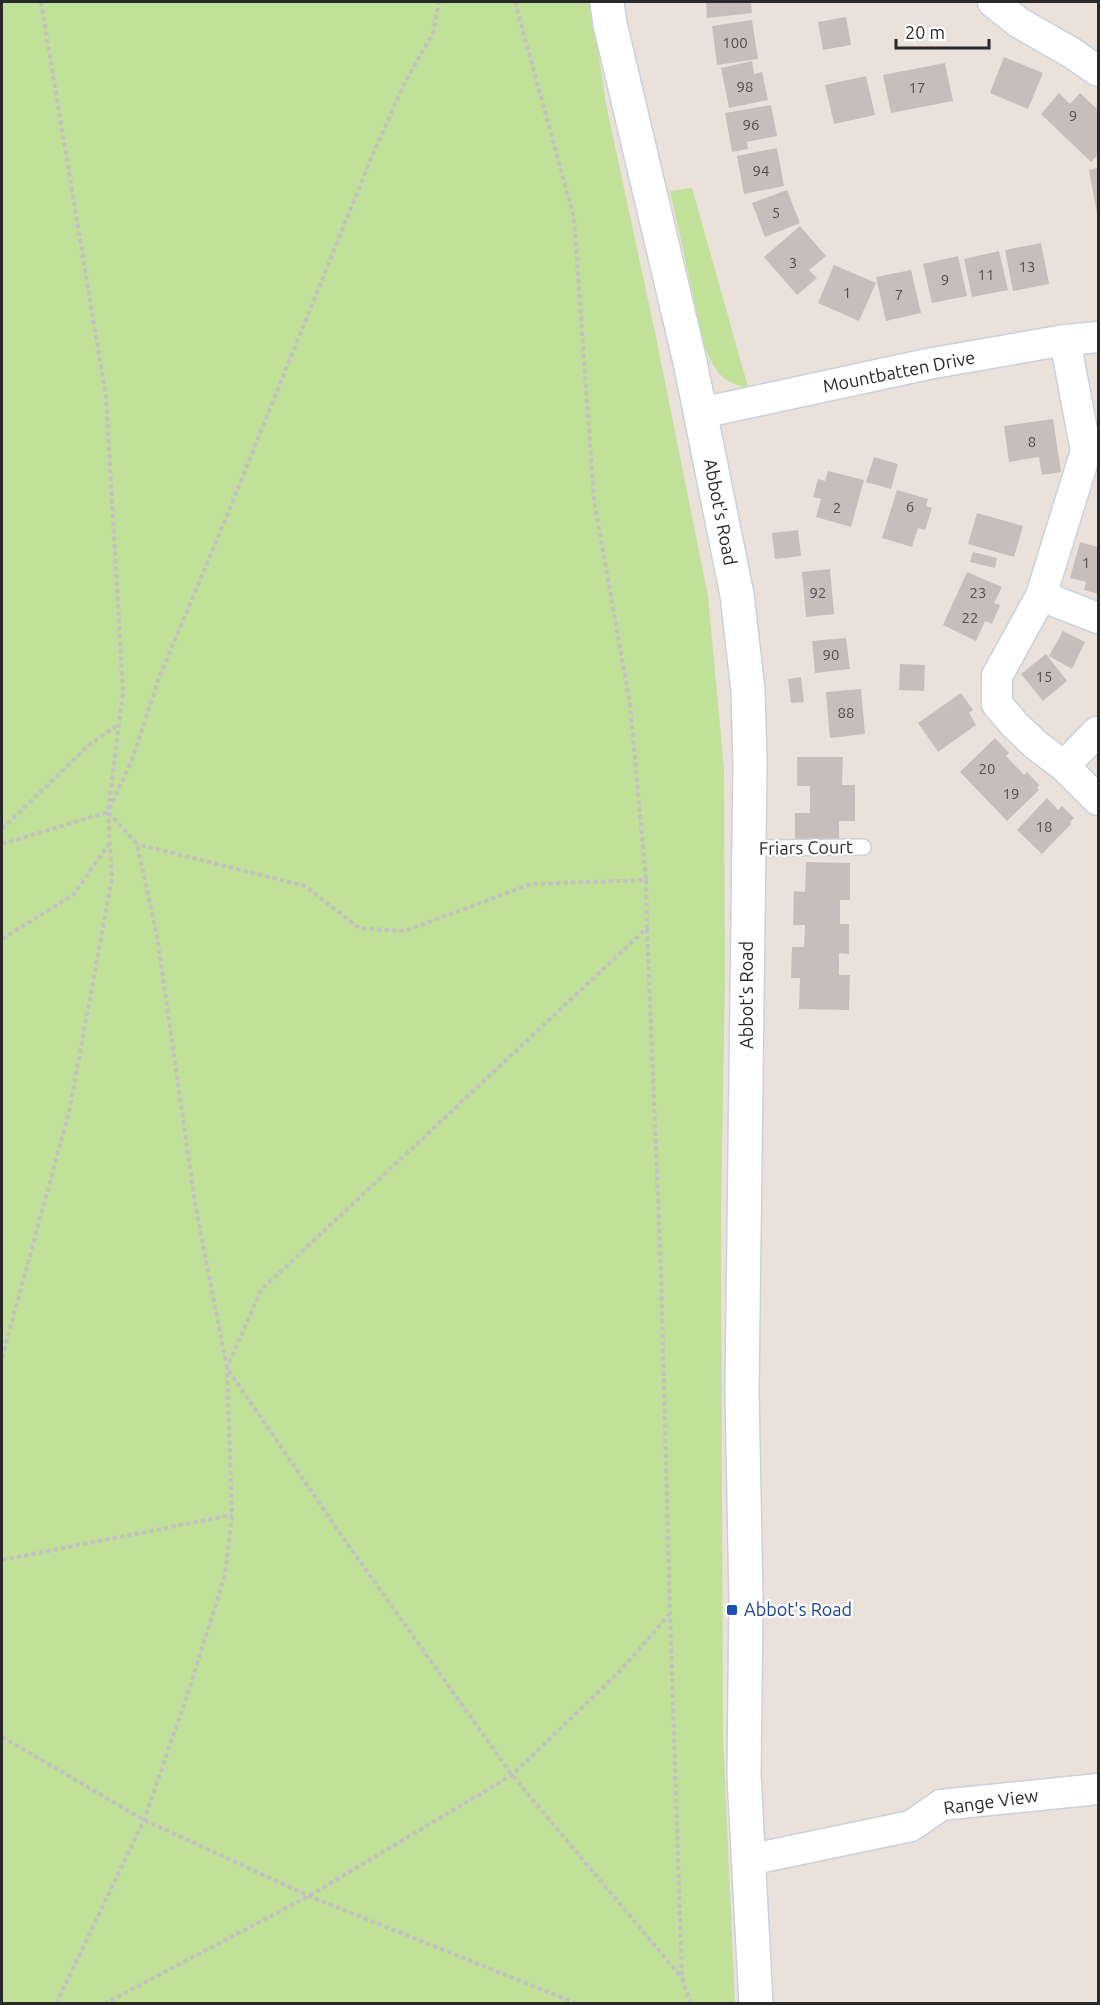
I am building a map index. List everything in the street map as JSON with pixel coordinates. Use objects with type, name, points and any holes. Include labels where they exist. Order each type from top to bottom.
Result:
[{"type":"street","name":"Abbot's Road","points":[[607,2],[610,24],[701,413],[737,595],[748,690],[750,762],[742,1391],[746,1601],[744,1775],[756,2004]]},
{"type":"street","points":[[993,2],[1018,22],[1098,70]]},
{"type":"street","name":"Mountbatten Drive","points":[[701,413],[928,364],[1065,340],[1098,337]]},
{"type":"street","points":[[1065,340],[1086,451],[1041,596],[998,676],[997,704],[1036,745],[1064,766],[1098,800]]},
{"type":"street","points":[[1041,596],[1098,618]]},
{"type":"street","points":[[1064,766],[1096,732]]},
{"type":"street","name":"Range View","points":[[748,1860],[911,1826],[941,1805],[1098,1789]]},
{"type":"lane","name":"Friars Court","points":[[748,849],[863,847]]},
{"type":"path","points":[[2,1358],[69,1112],[112,878],[108,812],[123,692],[106,397],[41,2]]},
{"type":"path","points":[[2,844],[108,812],[132,760],[159,678],[224,524],[370,161],[404,84],[433,33],[439,2]]},
{"type":"path","points":[[515,2],[574,218],[594,500],[630,704],[646,880],[661,1271],[669,1614],[682,1978],[691,2004]]},
{"type":"path","points":[[2,829],[89,745],[119,723]]},
{"type":"path","points":[[56,2004],[144,1820],[186,1699],[225,1575],[232,1515],[226,1368],[195,1203],[157,936],[137,844],[108,812]]},
{"type":"path","points":[[2,939],[73,895],[110,844]]},
{"type":"path","points":[[137,844],[305,886],[359,928],[405,931],[531,884],[646,880]]},
{"type":"path","points":[[226,1368],[261,1290],[647,928]]},
{"type":"path","points":[[226,1368],[346,1542],[512,1775],[682,1978]]},
{"type":"path","points":[[2,1560],[232,1515]]},
{"type":"path","points":[[104,2004],[309,1896],[512,1775],[619,1672],[669,1614]]},
{"type":"path","points":[[2,1737],[144,1820],[309,1896],[578,2004]]},
{"type":"green space","points":[[2,2],[591,2],[606,104],[708,596],[724,768],[725,976],[721,1212],[723,1734],[735,2003],[2,2004]]},
{"type":"green space","points":[[692,188],[748,387],[739,386],[725,379],[715,368],[704,345],[670,191]]},
{"type":"building","points":[[706,2],[751,2],[752,13],[707,18]]},
{"type":"building","points":[[846,17],[851,45],[823,50],[818,22]]},
{"type":"building","points":[[752,20],[758,59],[717,65],[712,26]]},
{"type":"building","points":[[1004,57],[1043,73],[1028,109],[990,93]]},
{"type":"building","points":[[752,61],[754,74],[762,72],[768,100],[729,108],[721,68]]},
{"type":"building","points":[[945,63],[953,101],[891,113],[883,75]]},
{"type":"building","points":[[866,76],[875,115],[834,124],[825,85]]},
{"type":"building","points":[[1059,93],[1070,104],[1080,93],[1098,110],[1098,154],[1091,162],[1041,114]]},
{"type":"building","points":[[771,105],[777,136],[747,142],[748,149],[732,152],[725,113]]},
{"type":"building","points":[[777,148],[784,186],[744,194],[737,156]]},
{"type":"building","points":[[1098,168],[1098,214],[1097,214],[1089,170]]},
{"type":"building","points":[[787,190],[800,223],[765,237],[752,203]]},
{"type":"building","points":[[800,226],[826,256],[809,270],[817,278],[797,295],[764,257]]},
{"type":"building","points":[[1041,243],[1049,284],[1013,291],[1005,250]]},
{"type":"building","points":[[999,251],[1008,290],[972,297],[964,259]]},
{"type":"building","points":[[958,256],[967,296],[932,303],[923,264]]},
{"type":"building","points":[[834,265],[876,283],[859,321],[818,303]]},
{"type":"building","points":[[911,270],[921,313],[886,321],[876,277]]},
{"type":"building","points":[[1053,419],[1061,472],[1042,475],[1039,457],[1009,462],[1004,426]]},
{"type":"building","points":[[874,457],[898,464],[891,489],[866,482]]},
{"type":"building","points":[[828,471],[864,480],[851,527],[816,517],[821,499],[813,497],[818,479],[825,481]]},
{"type":"building","points":[[897,490],[928,499],[926,506],[932,508],[925,530],[918,528],[912,547],[882,538]]},
{"type":"building","points":[[977,513],[1023,526],[1014,557],[968,544]]},
{"type":"building","points":[[798,530],[801,556],[775,559],[772,533]]},
{"type":"building","points":[[1080,542],[1098,547],[1098,594],[1084,590],[1086,582],[1070,578]]},
{"type":"building","points":[[973,552],[997,558],[995,568],[970,562]]},
{"type":"building","points":[[830,569],[834,614],[806,617],[802,572]]},
{"type":"building","points":[[967,572],[1002,587],[994,603],[1000,605],[992,624],[985,621],[976,641],[943,625]]},
{"type":"building","points":[[1063,631],[1085,642],[1072,669],[1049,656]]},
{"type":"building","points":[[846,638],[850,669],[815,673],[812,641]]},
{"type":"building","points":[[1046,654],[1067,681],[1043,701],[1021,674]]},
{"type":"building","points":[[900,664],[925,665],[924,691],[899,690]]},
{"type":"building","points":[[801,677],[804,702],[791,703],[788,679]]},
{"type":"building","points":[[861,689],[865,734],[830,738],[826,692]]},
{"type":"building","points":[[961,693],[973,710],[969,713],[976,725],[938,752],[918,723]]},
{"type":"building","points":[[995,738],[1009,753],[1006,756],[1024,775],[1027,772],[1039,785],[1037,788],[1039,790],[1007,821],[960,772]]},
{"type":"building","points":[[797,757],[843,757],[842,785],[855,785],[855,821],[839,821],[839,844],[795,843],[795,813],[810,813],[810,786],[797,786]]},
{"type":"building","points":[[1047,798],[1058,810],[1062,806],[1074,818],[1042,854],[1017,830]]},
{"type":"building","points":[[806,862],[850,863],[850,900],[840,900],[840,924],[849,924],[849,954],[839,953],[839,975],[850,975],[849,1010],[799,1009],[800,978],[791,978],[792,947],[804,947],[805,925],[793,925],[794,891],[805,892]]},
{"type":"place","name":"Abbot's Road","points":[[732,1610]]}]
